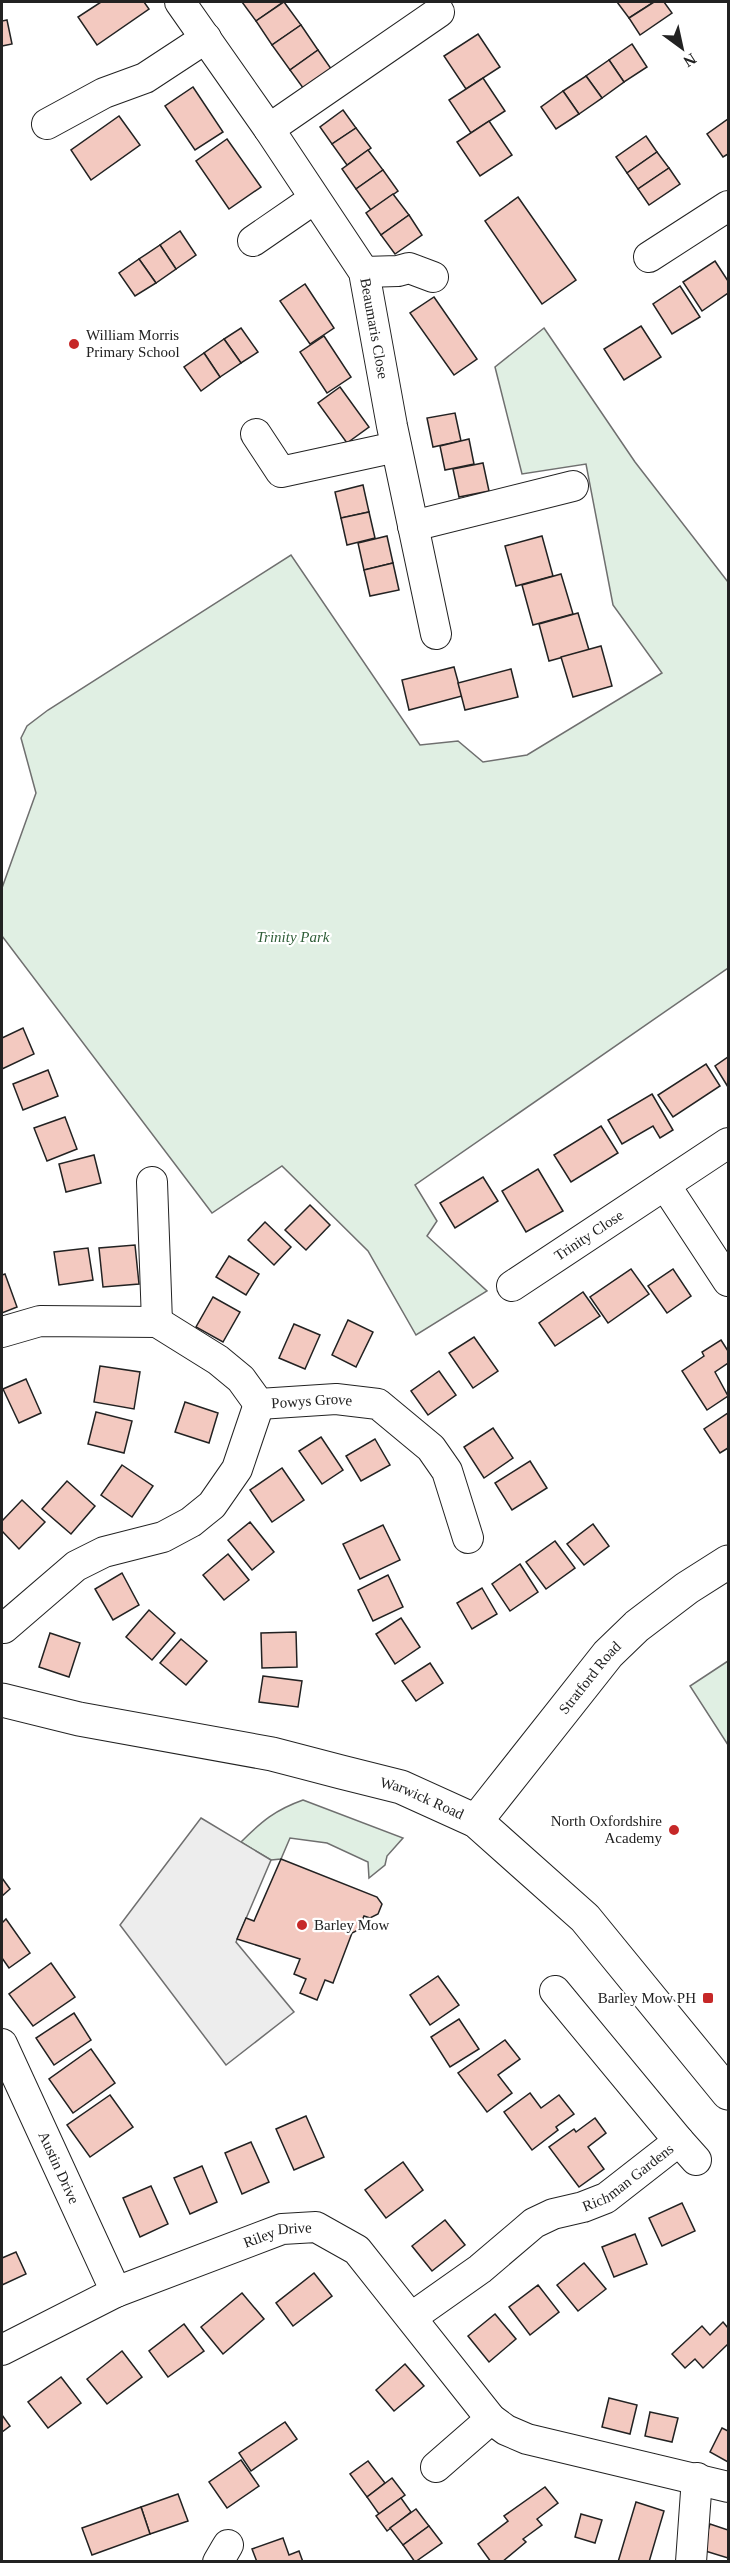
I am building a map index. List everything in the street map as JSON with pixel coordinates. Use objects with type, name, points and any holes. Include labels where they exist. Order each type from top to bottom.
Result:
[{"type":"main road","name":"Stratford Road","points":[[476,1821],[608,1654],[687,1588],[729,1562]]},
{"type":"main road","name":"Warwick Road","points":[[2,1700],[79,1719],[272,1754],[371,1779],[401,1787],[476,1821],[585,1918],[729,2093]]},
{"type":"street","name":"Beaumaris Close","points":[[180,2],[269,129],[364,272],[396,447],[436,634]]},
{"type":"street","points":[[269,129],[440,12]]},
{"type":"street","points":[[47,124],[104,93],[145,78],[206,38]]},
{"type":"street","points":[[253,241],[314,199]]},
{"type":"street","points":[[649,257],[729,206]]},
{"type":"street","points":[[364,272],[398,271],[409,268],[433,277]]},
{"type":"street","points":[[256,434],[281,472],[396,447]]},
{"type":"street","points":[[413,526],[573,486]]},
{"type":"street","name":"Trinity Close","points":[[512,1286],[729,1143]]},
{"type":"street","points":[[2,1332],[40,1321],[157,1322],[152,1182]]},
{"type":"street","points":[[665,1185],[729,1281]]},
{"type":"street","name":"Powys Grove","points":[[157,1322],[218,1360],[242,1379],[259,1404],[336,1398],[378,1404],[431,1448],[447,1471],[468,1538]]},
{"type":"street","points":[[4,1628],[76,1566],[104,1552],[163,1538],[191,1522],[212,1505],[237,1470],[259,1404]]},
{"type":"street","name":"Richman Gardens","points":[[412,2317],[480,2269],[534,2223],[606,2198],[687,2151],[555,1991]]},
{"type":"street","name":"Austin Drive","points":[[2,2044],[116,2292]]},
{"type":"street","name":"Riley Drive","points":[[2,2350],[116,2292],[282,2229],[316,2227],[357,2250],[491,2419],[506,2430],[527,2439],[729,2487]]},
{"type":"street","points":[[436,2467],[491,2419]]},
{"type":"street","points":[[691,2562],[697,2478]]},
{"type":"green space","name":"Trinity Park","points":[[544,328],[635,462],[728,582],[728,968],[415,1185],[437,1221],[427,1236],[487,1291],[416,1335],[368,1251],[282,1166],[212,1213],[2,936],[2,888],[36,793],[21,738],[27,726],[48,710],[291,555],[420,745],[458,741],[483,762],[527,755],[662,673],[613,605],[586,464],[522,474],[495,367]]},
{"type":"green space","points":[[728,1661],[728,1745],[690,1686]]},
{"type":"green space","points":[[303,1800],[403,1838],[387,1856],[385,1865],[369,1878],[368,1862],[327,1843],[290,1838],[281,1859],[271,1860],[241,1842],[269,1817]]},
{"type":"shaded area","points":[[201,1818],[271,1860],[236,1942],[294,2012],[226,2065],[120,1925]]},
{"type":"building","points":[[101,2],[144,2],[149,9],[97,45],[78,17]]},
{"type":"building","points":[[242,2],[283,2],[256,21]]},
{"type":"building","points":[[284,2],[301,25],[272,45],[256,21]]},
{"type":"building","points":[[617,2],[654,2],[629,18]]},
{"type":"building","points":[[654,2],[664,2],[672,13],[640,35],[629,18]]},
{"type":"building","points":[[7,20],[12,44],[2,46],[2,21]]},
{"type":"building","points":[[301,25],[318,50],[290,70],[272,45]]},
{"type":"building","points":[[478,34],[500,67],[466,89],[444,56]]},
{"type":"building","points":[[632,44],[647,67],[624,82],[609,60]]},
{"type":"building","points":[[318,50],[334,73],[306,92],[290,70]]},
{"type":"building","points":[[609,60],[624,82],[602,98],[586,76]]},
{"type":"building","points":[[586,76],[602,98],[579,114],[563,91]]},
{"type":"building","points":[[483,78],[505,111],[471,133],[449,100]]},
{"type":"building","points":[[193,87],[223,132],[195,150],[165,106]]},
{"type":"building","points":[[563,91],[579,114],[556,129],[541,107]]},
{"type":"building","points":[[343,110],[356,128],[332,144],[320,127]]},
{"type":"building","points":[[119,116],[140,145],[91,180],[71,150]]},
{"type":"building","points":[[728,119],[728,154],[723,157],[707,134]]},
{"type":"building","points":[[489,121],[512,155],[480,176],[457,142]]},
{"type":"building","points":[[356,128],[371,148],[347,165],[332,144]]},
{"type":"building","points":[[646,136],[657,152],[627,173],[616,157]]},
{"type":"building","points":[[227,139],[261,187],[229,209],[196,161]]},
{"type":"building","points":[[368,150],[383,170],[356,189],[342,169]]},
{"type":"building","points":[[657,152],[669,168],[638,189],[627,173]]},
{"type":"building","points":[[669,168],[680,184],[649,205],[638,189]]},
{"type":"building","points":[[383,170],[398,191],[371,210],[356,189]]},
{"type":"building","points":[[393,194],[409,215],[381,235],[366,213]]},
{"type":"building","points":[[518,197],[576,280],[542,304],[485,221]]},
{"type":"building","points":[[409,215],[422,235],[395,254],[381,235]]},
{"type":"building","points":[[180,231],[196,255],[176,269],[160,245]]},
{"type":"building","points":[[160,245],[176,269],[156,283],[139,259]]},
{"type":"building","points":[[139,259],[156,283],[135,296],[119,273]]},
{"type":"building","points":[[715,261],[728,281],[728,293],[702,311],[683,282]]},
{"type":"building","points":[[305,284],[334,328],[310,344],[280,301]]},
{"type":"building","points":[[680,286],[700,317],[672,334],[653,304]]},
{"type":"building","points":[[434,297],[477,359],[454,375],[410,313]]},
{"type":"building","points":[[641,326],[661,357],[624,380],[604,349]]},
{"type":"building","points":[[241,328],[258,352],[241,363],[224,339]]},
{"type":"building","points":[[324,336],[351,377],[327,393],[300,352]]},
{"type":"building","points":[[224,339],[241,363],[220,377],[204,353]]},
{"type":"building","points":[[204,353],[220,377],[201,391],[184,367]]},
{"type":"building","points":[[340,387],[369,427],[347,443],[318,403]]},
{"type":"building","points":[[455,413],[461,441],[433,447],[427,418]]},
{"type":"building","points":[[469,439],[474,464],[445,470],[440,446]]},
{"type":"building","points":[[483,463],[489,491],[459,497],[453,469]]},
{"type":"building","points":[[363,485],[369,512],[341,518],[335,492]]},
{"type":"building","points":[[369,512],[375,538],[347,545],[341,518]]},
{"type":"building","points":[[387,536],[393,563],[364,570],[358,543]]},
{"type":"building","points":[[542,536],[553,576],[516,586],[505,546]]},
{"type":"building","points":[[393,563],[399,590],[370,596],[364,570]]},
{"type":"building","points":[[561,574],[573,614],[533,625],[522,585]]},
{"type":"building","points":[[578,613],[589,650],[549,661],[539,624]]},
{"type":"building","points":[[601,646],[612,686],[573,697],[561,657]]},
{"type":"building","points":[[454,667],[462,696],[409,710],[402,680]]},
{"type":"building","points":[[511,669],[518,697],[465,710],[458,683]]},
{"type":"building","points":[[23,1028],[34,1054],[2,1069],[2,1038]]},
{"type":"building","points":[[728,1057],[728,1087],[715,1066]]},
{"type":"building","points":[[706,1064],[720,1086],[673,1117],[658,1095]]},
{"type":"building","points":[[48,1070],[58,1096],[23,1110],[13,1084]]},
{"type":"building","points":[[652,1094],[673,1130],[660,1138],[653,1126],[622,1144],[608,1120]]},
{"type":"building","points":[[65,1117],[77,1149],[47,1161],[34,1128]]},
{"type":"building","points":[[601,1126],[618,1153],[571,1182],[554,1155]]},
{"type":"building","points":[[94,1155],[101,1183],[66,1192],[59,1164]]},
{"type":"building","points":[[538,1169],[563,1211],[526,1232],[502,1191]]},
{"type":"building","points":[[483,1177],[498,1201],[455,1228],[440,1203]]},
{"type":"building","points":[[310,1205],[330,1225],[306,1250],[285,1230]]},
{"type":"building","points":[[265,1222],[291,1247],[274,1265],[248,1240]]},
{"type":"building","points":[[135,1245],[139,1284],[103,1287],[99,1248]]},
{"type":"building","points":[[88,1248],[93,1280],[59,1285],[54,1252]]},
{"type":"building","points":[[229,1256],[259,1274],[246,1295],[216,1277]]},
{"type":"building","points":[[631,1269],[649,1294],[608,1323],[590,1297]]},
{"type":"building","points":[[673,1269],[691,1296],[667,1313],[648,1286]]},
{"type":"building","points":[[5,1274],[17,1307],[2,1313],[2,1275]]},
{"type":"building","points":[[583,1292],[600,1316],[555,1346],[539,1323]]},
{"type":"building","points":[[213,1297],[240,1312],[223,1342],[196,1327]]},
{"type":"building","points":[[348,1320],[373,1332],[356,1367],[332,1355]]},
{"type":"building","points":[[294,1324],[320,1335],[305,1369],[279,1358]]},
{"type":"building","points":[[474,1337],[498,1371],[473,1388],[449,1353]]},
{"type":"building","points":[[721,1340],[728,1351],[728,1363],[715,1372],[728,1396],[707,1410],[682,1371],[704,1356],[702,1352]]},
{"type":"building","points":[[100,1366],[140,1372],[134,1409],[94,1402]]},
{"type":"building","points":[[439,1371],[456,1395],[428,1415],[411,1391]]},
{"type":"building","points":[[26,1379],[41,1413],[19,1423],[3,1389]]},
{"type":"building","points":[[185,1402],[218,1413],[209,1443],[175,1432]]},
{"type":"building","points":[[96,1412],[132,1421],[124,1453],[88,1444]]},
{"type":"building","points":[[728,1413],[728,1448],[720,1453],[704,1429]]},
{"type":"building","points":[[493,1428],[513,1458],[484,1478],[464,1447]]},
{"type":"building","points":[[321,1437],[343,1470],[322,1484],[299,1451]]},
{"type":"building","points":[[375,1439],[390,1465],[361,1481],[346,1456]]},
{"type":"building","points":[[530,1461],[547,1488],[512,1510],[495,1483]]},
{"type":"building","points":[[122,1465],[153,1486],[132,1517],[101,1495]]},
{"type":"building","points":[[282,1468],[304,1500],[272,1522],[250,1490]]},
{"type":"building","points":[[67,1481],[95,1506],[71,1534],[42,1509]]},
{"type":"building","points":[[22,1500],[45,1522],[19,1549],[2,1531],[2,1521]]},
{"type":"building","points":[[250,1522],[274,1552],[252,1570],[228,1540]]},
{"type":"building","points":[[593,1524],[609,1546],[584,1565],[567,1544]]},
{"type":"building","points":[[383,1525],[400,1560],[360,1579],[343,1544]]},
{"type":"building","points":[[555,1541],[575,1568],[546,1589],[526,1562]]},
{"type":"building","points":[[228,1554],[249,1580],[224,1600],[203,1575]]},
{"type":"building","points":[[520,1564],[538,1592],[510,1611],[492,1584]]},
{"type":"building","points":[[122,1573],[139,1605],[113,1620],[95,1589]]},
{"type":"building","points":[[388,1575],[403,1607],[373,1621],[358,1590]]},
{"type":"building","points":[[482,1588],[497,1614],[472,1629],[457,1603]]},
{"type":"building","points":[[149,1610],[175,1633],[152,1660],[126,1637]]},
{"type":"building","points":[[401,1618],[420,1647],[395,1664],[376,1634]]},
{"type":"building","points":[[296,1632],[297,1667],[262,1668],[261,1633]]},
{"type":"building","points":[[50,1633],[80,1643],[69,1677],[39,1667]]},
{"type":"building","points":[[181,1639],[207,1661],[186,1685],[160,1663]]},
{"type":"building","points":[[430,1663],[443,1683],[416,1701],[402,1681]]},
{"type":"building","points":[[263,1676],[302,1681],[298,1707],[259,1702]]},
{"type":"building","name":"Barley Mow","points":[[281,1859],[377,1897],[382,1904],[378,1914],[370,1918],[364,1916],[358,1930],[352,1933],[333,1983],[325,1980],[317,2000],[300,1993],[306,1979],[294,1974],[300,1959],[237,1939],[246,1918],[254,1921]]},
{"type":"building","points":[[2,1878],[10,1889],[2,1896]]},
{"type":"building","points":[[6,1919],[30,1953],[9,1968],[2,1958],[2,1923]]},
{"type":"building","points":[[51,1963],[75,1997],[33,2026],[9,1994]]},
{"type":"building","points":[[438,1976],[459,2005],[430,2025],[410,1995]]},
{"type":"building","points":[[74,2013],[91,2040],[54,2065],[36,2038]]},
{"type":"building","points":[[459,2019],[479,2049],[450,2067],[431,2037]]},
{"type":"building","points":[[505,2040],[520,2059],[498,2075],[512,2093],[487,2112],[458,2073]]},
{"type":"building","points":[[91,2049],[115,2083],[73,2113],[49,2079]]},
{"type":"building","points":[[530,2093],[541,2108],[559,2095],[574,2114],[556,2127],[558,2130],[532,2150],[504,2112]]},
{"type":"building","points":[[110,2095],[133,2127],[90,2157],[67,2125]]},
{"type":"building","points":[[306,2116],[324,2157],[294,2170],[276,2129]]},
{"type":"building","points":[[595,2118],[606,2133],[588,2147],[604,2169],[579,2187],[549,2147],[574,2129],[576,2132]]},
{"type":"building","points":[[251,2142],[269,2182],[242,2194],[225,2153]]},
{"type":"building","points":[[403,2162],[423,2190],[386,2218],[365,2190]]},
{"type":"building","points":[[202,2166],[217,2202],[190,2214],[174,2178]]},
{"type":"building","points":[[151,2186],[168,2224],[140,2237],[123,2198]]},
{"type":"building","points":[[682,2203],[695,2231],[662,2246],[649,2218]]},
{"type":"building","points":[[445,2220],[465,2245],[432,2271],[412,2246]]},
{"type":"building","points":[[635,2234],[647,2264],[614,2277],[602,2247]]},
{"type":"building","points":[[16,2252],[26,2274],[2,2285],[2,2258]]},
{"type":"building","points":[[584,2263],[606,2289],[578,2311],[557,2285]]},
{"type":"building","points":[[314,2273],[332,2296],[293,2326],[276,2303]]},
{"type":"building","points":[[538,2285],[559,2312],[530,2335],[509,2307]]},
{"type":"building","points":[[242,2293],[264,2319],[223,2354],[201,2327]]},
{"type":"building","points":[[495,2314],[516,2339],[489,2362],[468,2336]]},
{"type":"building","points":[[723,2322],[728,2328],[728,2344],[703,2368],[695,2359],[685,2368],[672,2354],[702,2326],[710,2335]]},
{"type":"building","points":[[184,2324],[204,2351],[168,2377],[149,2351]]},
{"type":"building","points":[[122,2351],[142,2377],[107,2404],[87,2379]]},
{"type":"building","points":[[405,2364],[424,2386],[394,2411],[376,2390]]},
{"type":"building","points":[[61,2377],[81,2403],[48,2428],[28,2402]]},
{"type":"building","points":[[609,2398],[637,2405],[630,2434],[602,2427]]},
{"type":"building","points":[[650,2412],[678,2418],[672,2442],[645,2436]]},
{"type":"building","points":[[2,2415],[10,2426],[2,2432]]},
{"type":"building","points":[[285,2422],[297,2439],[251,2471],[239,2453]]},
{"type":"building","points":[[722,2428],[728,2431],[728,2462],[710,2452]]},
{"type":"building","points":[[241,2460],[259,2486],[227,2508],[209,2482]]},
{"type":"building","points":[[368,2461],[385,2483],[367,2497],[350,2474]]},
{"type":"building","points":[[392,2478],[405,2495],[379,2514],[367,2497]]},
{"type":"building","points":[[545,2487],[558,2503],[537,2519],[542,2525],[523,2539],[526,2542],[502,2562],[491,2562],[478,2544],[508,2521],[504,2516]]},
{"type":"building","points":[[178,2494],[188,2521],[150,2534],[141,2507]]},
{"type":"building","points":[[401,2498],[411,2512],[387,2531],[376,2516]]},
{"type":"building","points":[[636,2502],[664,2511],[649,2562],[618,2562]]},
{"type":"building","points":[[141,2507],[150,2534],[92,2555],[82,2528]]},
{"type":"building","points":[[416,2509],[429,2526],[403,2545],[390,2528]]},
{"type":"building","points":[[581,2514],[602,2520],[595,2543],[575,2537]]},
{"type":"building","points":[[710,2524],[728,2530],[728,2558],[702,2550]]},
{"type":"building","points":[[429,2526],[442,2543],[415,2562],[403,2545]]},
{"type":"building","points":[[283,2538],[289,2555],[299,2551],[303,2562],[257,2562],[252,2549]]},
{"type":"place","name":"William Morris Primary School","points":[[74,344]]},
{"type":"place","name":"North Oxfordshire Academy","points":[[674,1830]]},
{"type":"place","name":"Barley Mow","points":[[302,1925]]},
{"type":"place","name":"Barley Mow PH","points":[[708,1998]]}]
